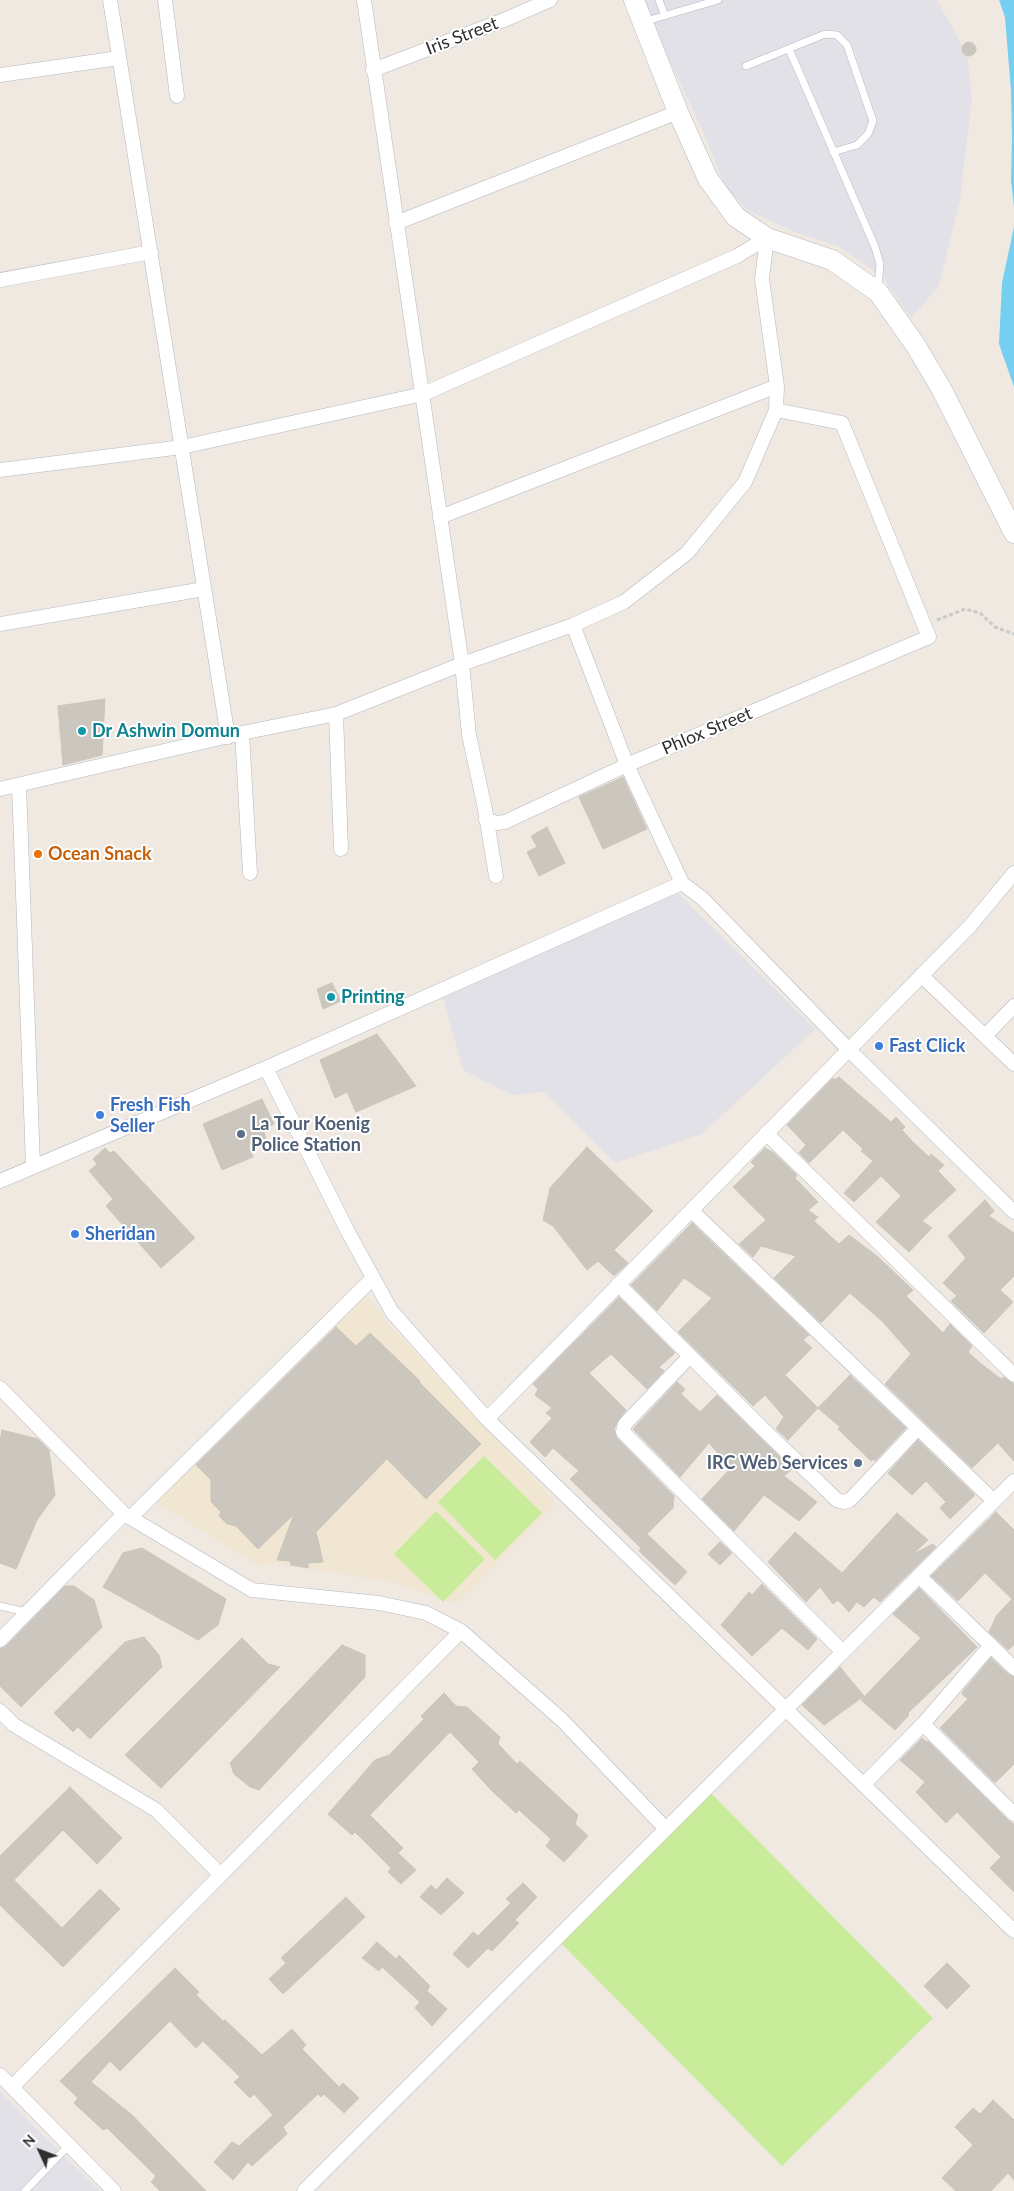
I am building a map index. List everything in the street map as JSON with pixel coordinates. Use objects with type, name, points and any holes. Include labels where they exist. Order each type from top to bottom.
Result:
[{"type":"main road","points":[[634,0],[678,112],[708,180],[736,217],[767,238],[832,260],[878,292],[916,346],[942,390],[1014,533]]},
{"type":"street","points":[[110,0],[228,737]]},
{"type":"street","points":[[165,0],[177,96]]},
{"type":"street","points":[[364,0],[462,664],[469,734],[496,876]]},
{"type":"street","name":"Iris Street","points":[[373,70],[504,20],[550,0]]},
{"type":"street","points":[[0,75],[118,58]]},
{"type":"street","points":[[396,223],[678,112]]},
{"type":"street","points":[[1,788],[19,786],[242,733],[336,714],[462,664],[573,625],[624,602],[687,553],[745,482],[776,410],[777,386],[762,279],[767,238]]},
{"type":"street","points":[[0,468],[182,447],[423,394],[737,256],[767,238]]},
{"type":"street","points":[[0,280],[151,252]]},
{"type":"street","points":[[440,517],[777,386]]},
{"type":"street","points":[[776,410],[842,423],[927,631]]},
{"type":"street","points":[[0,624],[204,589]]},
{"type":"street","points":[[573,625],[627,765],[682,883],[703,898],[848,1050],[1014,1212]]},
{"type":"street","name":"Phlox Street","points":[[486,820],[497,823],[505,822],[627,765],[927,631]]},
{"type":"street","points":[[336,714],[341,849]]},
{"type":"street","points":[[242,733],[250,873]]},
{"type":"street","points":[[19,786],[33,1165]]},
{"type":"street","points":[[488,1419],[970,926],[1014,873]]},
{"type":"street","points":[[0,1181],[33,1165],[266,1068],[682,883]]},
{"type":"street","points":[[921,975],[1014,1064]]},
{"type":"street","points":[[984,1036],[1014,1006]]},
{"type":"street","points":[[266,1068],[392,1312],[488,1419],[1014,1931]]},
{"type":"street","points":[[766,1133],[1014,1375]]},
{"type":"street","points":[[691,1210],[994,1501]]},
{"type":"street","points":[[0,1640],[373,1278]]},
{"type":"street","points":[[618,1284],[837,1500],[844,1502],[850,1500],[918,1428]]},
{"type":"street","points":[[690,1356],[625,1424],[623,1432],[842,1651]]},
{"type":"street","points":[[0,1388],[127,1516],[252,1590],[378,1603],[426,1613],[461,1631],[562,1720],[665,1828]]},
{"type":"street","points":[[304,2191],[1014,1481]]},
{"type":"street","points":[[919,1576],[1014,1668]]},
{"type":"street","points":[[12,2087],[461,1631]]},
{"type":"street","points":[[864,1784],[923,1724],[991,1645]]},
{"type":"street","points":[[0,1711],[14,1725],[156,1810],[221,1874]]},
{"type":"street","points":[[923,1724],[1014,1814]]},
{"type":"street","points":[[0,2075],[114,2191]]},
{"type":"lane","points":[[659,0],[665,16]]},
{"type":"lane","points":[[643,22],[718,0]]},
{"type":"lane","points":[[746,66],[826,34],[837,35],[847,45],[873,121],[868,134],[857,144],[833,152]]},
{"type":"lane","points":[[789,49],[875,247],[880,264],[878,292]]},
{"type":"lane","points":[[0,1606],[27,1612]]},
{"type":"lane","points":[[25,2191],[69,2145]]},
{"type":"path","points":[[927,631],[965,609],[980,613],[995,627],[1014,634]]},
{"type":"shaded area","points":[[640,0],[937,0],[967,54],[972,97],[960,201],[939,286],[911,318],[883,278],[840,247],[795,232],[749,211],[727,191],[702,129]]},
{"type":"shaded area","points":[[677,892],[815,1029],[702,1134],[615,1163],[545,1092],[512,1095],[463,1070],[443,998]]},
{"type":"shaded area","points":[[358,1286],[386,1321],[556,1503],[457,1604],[392,1582],[270,1562],[261,1567],[145,1495]]},
{"type":"shaded area","points":[[0,2091],[52,2144],[100,2191],[0,2191]]},
{"type":"green space","points":[[484,1456],[542,1513],[495,1560],[438,1502]]},
{"type":"green space","points":[[436,1511],[485,1559],[443,1602],[394,1554]]},
{"type":"green space","points":[[707,1789],[933,2018],[782,2166],[556,1938]]},
{"type":"water","points":[[999,0],[1014,0],[1014,207],[1011,181],[1011,91],[1005,17]]},
{"type":"water","points":[[1014,227],[1014,387],[999,344],[1002,283]]},
{"type":"building","points":[[966,42],[972,42],[976,49],[972,56],[966,56],[962,52],[962,46]]},
{"type":"building","name":"Dr Ashwin Domun","points":[[105,699],[102,755],[63,765],[58,706]]},
{"type":"building","points":[[623,777],[647,829],[603,849],[579,797]]},
{"type":"building","points":[[547,827],[565,863],[539,876],[527,852],[537,847],[531,836]]},
{"type":"building","name":"Printing","points":[[332,983],[341,1001],[323,1009],[317,989]]},
{"type":"building","points":[[377,1034],[416,1086],[356,1112],[347,1092],[335,1098],[320,1060]]},
{"type":"building","points":[[839,1077],[891,1122],[896,1117],[905,1127],[902,1130],[913,1142],[929,1157],[931,1154],[944,1165],[938,1171],[956,1190],[922,1221],[932,1228],[909,1252],[876,1222],[901,1196],[881,1176],[854,1202],[844,1193],[873,1161],[861,1151],[863,1149],[843,1130],[809,1163],[799,1153],[806,1145],[787,1125],[833,1078],[835,1080]]},
{"type":"building","name":"La Tour Koenig Police Station","points":[[262,1099],[274,1124],[263,1130],[266,1138],[249,1146],[253,1157],[222,1170],[203,1124]]},
{"type":"building","points":[[587,1147],[653,1211],[614,1250],[628,1263],[614,1276],[598,1261],[587,1270],[553,1226],[543,1220],[550,1188]]},
{"type":"building","points":[[105,1148],[110,1153],[114,1151],[195,1238],[161,1268],[106,1206],[113,1199],[89,1171],[97,1164],[93,1159]]},
{"type":"building","points":[[765,1148],[774,1153],[797,1175],[795,1178],[818,1202],[808,1210],[818,1217],[814,1221],[839,1244],[849,1235],[877,1256],[913,1290],[906,1296],[943,1333],[950,1324],[972,1346],[968,1352],[1001,1379],[1004,1377],[1014,1384],[1014,1461],[998,1443],[972,1468],[885,1384],[911,1354],[883,1322],[850,1293],[821,1323],[774,1278],[796,1256],[761,1246],[753,1257],[739,1244],[766,1220],[733,1187],[755,1166],[751,1162]]},
{"type":"building","points":[[985,1200],[994,1211],[989,1216],[1014,1233],[1014,1276],[1000,1290],[1013,1302],[984,1333],[951,1301],[957,1296],[943,1283],[966,1258],[948,1236]]},
{"type":"building","points":[[692,1223],[809,1335],[803,1340],[812,1348],[785,1375],[818,1408],[788,1440],[776,1429],[784,1417],[765,1395],[753,1406],[678,1332],[712,1298],[684,1278],[657,1311],[631,1285]]},
{"type":"building","points":[[619,1297],[675,1353],[659,1367],[664,1371],[647,1389],[611,1354],[589,1373],[626,1410],[617,1422],[614,1430],[617,1438],[674,1496],[673,1508],[647,1534],[687,1572],[675,1585],[639,1551],[641,1548],[570,1479],[579,1471],[553,1448],[545,1457],[530,1442],[552,1418],[546,1413],[552,1408],[535,1395],[538,1389],[533,1384]]},
{"type":"building","points":[[336,1327],[356,1346],[370,1333],[481,1444],[426,1499],[387,1459],[316,1532],[323,1562],[308,1563],[308,1568],[291,1565],[290,1561],[277,1560],[294,1514],[258,1549],[236,1526],[227,1524],[219,1516],[221,1512],[211,1502],[211,1480],[196,1465]]},
{"type":"building","points":[[850,1375],[906,1428],[875,1461],[874,1459],[871,1461],[838,1429],[840,1427],[818,1408]]},
{"type":"building","points":[[677,1382],[685,1389],[681,1394],[700,1412],[717,1395],[792,1469],[784,1476],[817,1502],[799,1521],[764,1495],[734,1531],[702,1499],[731,1468],[709,1443],[680,1477],[633,1429]]},
{"type":"building","points":[[2,1430],[38,1439],[49,1450],[55,1495],[37,1520],[16,1569],[0,1563],[0,1440]]},
{"type":"building","points":[[918,1440],[975,1495],[950,1519],[940,1508],[946,1502],[926,1481],[912,1495],[888,1473]]},
{"type":"building","points":[[996,1512],[1014,1530],[1014,1645],[1008,1650],[989,1632],[997,1615],[1012,1599],[985,1573],[958,1601],[931,1576]]},
{"type":"building","points":[[897,1513],[928,1540],[913,1554],[933,1544],[936,1547],[880,1602],[874,1597],[864,1607],[857,1602],[849,1612],[838,1600],[833,1604],[820,1587],[806,1602],[768,1562],[795,1532],[842,1573]]},
{"type":"building","points":[[720,1542],[732,1553],[720,1565],[708,1554]]},
{"type":"building","points":[[142,1548],[226,1599],[218,1625],[198,1640],[103,1587],[123,1553]]},
{"type":"building","points":[[762,1584],[817,1639],[808,1650],[782,1628],[752,1656],[721,1625],[749,1592],[752,1595]]},
{"type":"building","points":[[65,1586],[74,1586],[94,1600],[102,1627],[21,1707],[0,1686],[0,1649],[6,1646]]},
{"type":"building","points":[[919,1588],[977,1647],[908,1713],[909,1715],[895,1730],[861,1700],[921,1638],[893,1614]]},
{"type":"building","points":[[144,1637],[159,1655],[162,1667],[90,1739],[78,1727],[73,1732],[54,1713],[125,1642]]},
{"type":"building","points":[[242,1638],[268,1664],[280,1667],[161,1788],[125,1755]]},
{"type":"building","points":[[342,1645],[365,1655],[365,1677],[259,1790],[250,1787],[234,1774],[230,1763]]},
{"type":"building","points":[[991,1658],[1008,1674],[1014,1677],[1014,1764],[995,1783],[940,1728],[968,1699],[962,1694],[964,1690]]},
{"type":"building","points":[[840,1667],[864,1696],[824,1725],[802,1705]]},
{"type":"building","points":[[444,1693],[456,1706],[467,1707],[500,1737],[498,1744],[517,1764],[520,1761],[578,1815],[575,1824],[588,1836],[564,1862],[546,1846],[551,1839],[519,1810],[516,1813],[472,1769],[479,1762],[450,1732],[370,1815],[403,1848],[398,1853],[416,1870],[401,1884],[388,1872],[391,1868],[355,1832],[352,1835],[328,1814],[375,1760],[389,1755],[424,1719],[421,1716]]},
{"type":"building","points":[[922,1738],[928,1741],[1014,1824],[1014,1892],[990,1868],[1001,1857],[957,1812],[946,1823],[916,1792],[925,1782],[900,1760]]},
{"type":"building","points":[[70,1787],[122,1838],[97,1864],[63,1830],[14,1880],[62,1928],[100,1889],[120,1909],[63,1967],[0,1905],[0,1856]]},
{"type":"building","points":[[447,1878],[464,1893],[441,1915],[420,1897],[431,1885],[436,1890]]},
{"type":"building","points":[[523,1883],[537,1897],[515,1920],[519,1923],[492,1951],[488,1948],[468,1968],[453,1954],[473,1932],[478,1936],[511,1903],[506,1899]]},
{"type":"building","points":[[346,1897],[365,1917],[283,1994],[269,1979],[286,1963],[281,1958]]},
{"type":"building","points":[[377,1942],[396,1959],[399,1955],[430,1986],[427,1991],[447,2009],[432,2026],[415,2008],[420,2002],[382,1967],[379,1971],[362,1958]]},
{"type":"building","points":[[947,1963],[970,1986],[947,2009],[924,1986]]},
{"type":"building","points":[[175,1968],[199,1992],[196,1995],[262,2055],[292,2029],[306,2045],[302,2049],[339,2087],[343,2083],[359,2098],[344,2113],[324,2094],[321,2097],[318,2094],[283,2127],[287,2134],[252,2166],[248,2162],[233,2180],[214,2162],[232,2142],[239,2146],[273,2115],[254,2094],[250,2098],[234,2082],[240,2077],[203,2041],[196,2048],[170,2021],[120,2071],[110,2061],[91,2082],[131,2114],[206,2191],[160,2191],[151,2182],[156,2176],[107,2128],[103,2130],[74,2103],[78,2098],[60,2081]]},
{"type":"building","points":[[993,2100],[1014,2120],[1014,2180],[1008,2173],[991,2191],[956,2191],[942,2178],[973,2145],[955,2127],[973,2108],[980,2114]]},
{"type":"place","name":"Dr Ashwin Domun","points":[[82,731]]},
{"type":"place","name":"Ocean Snack","points":[[38,854]]},
{"type":"place","name":"Printing","points":[[331,997]]},
{"type":"place","name":"Fast Click","points":[[879,1046]]},
{"type":"place","name":"Fresh Fish Seller","points":[[100,1115]]},
{"type":"place","name":"La Tour Koenig Police Station","points":[[241,1134]]},
{"type":"place","name":"Sheridan","points":[[75,1234]]},
{"type":"place","name":"IRC Web Services","points":[[858,1463]]}]
